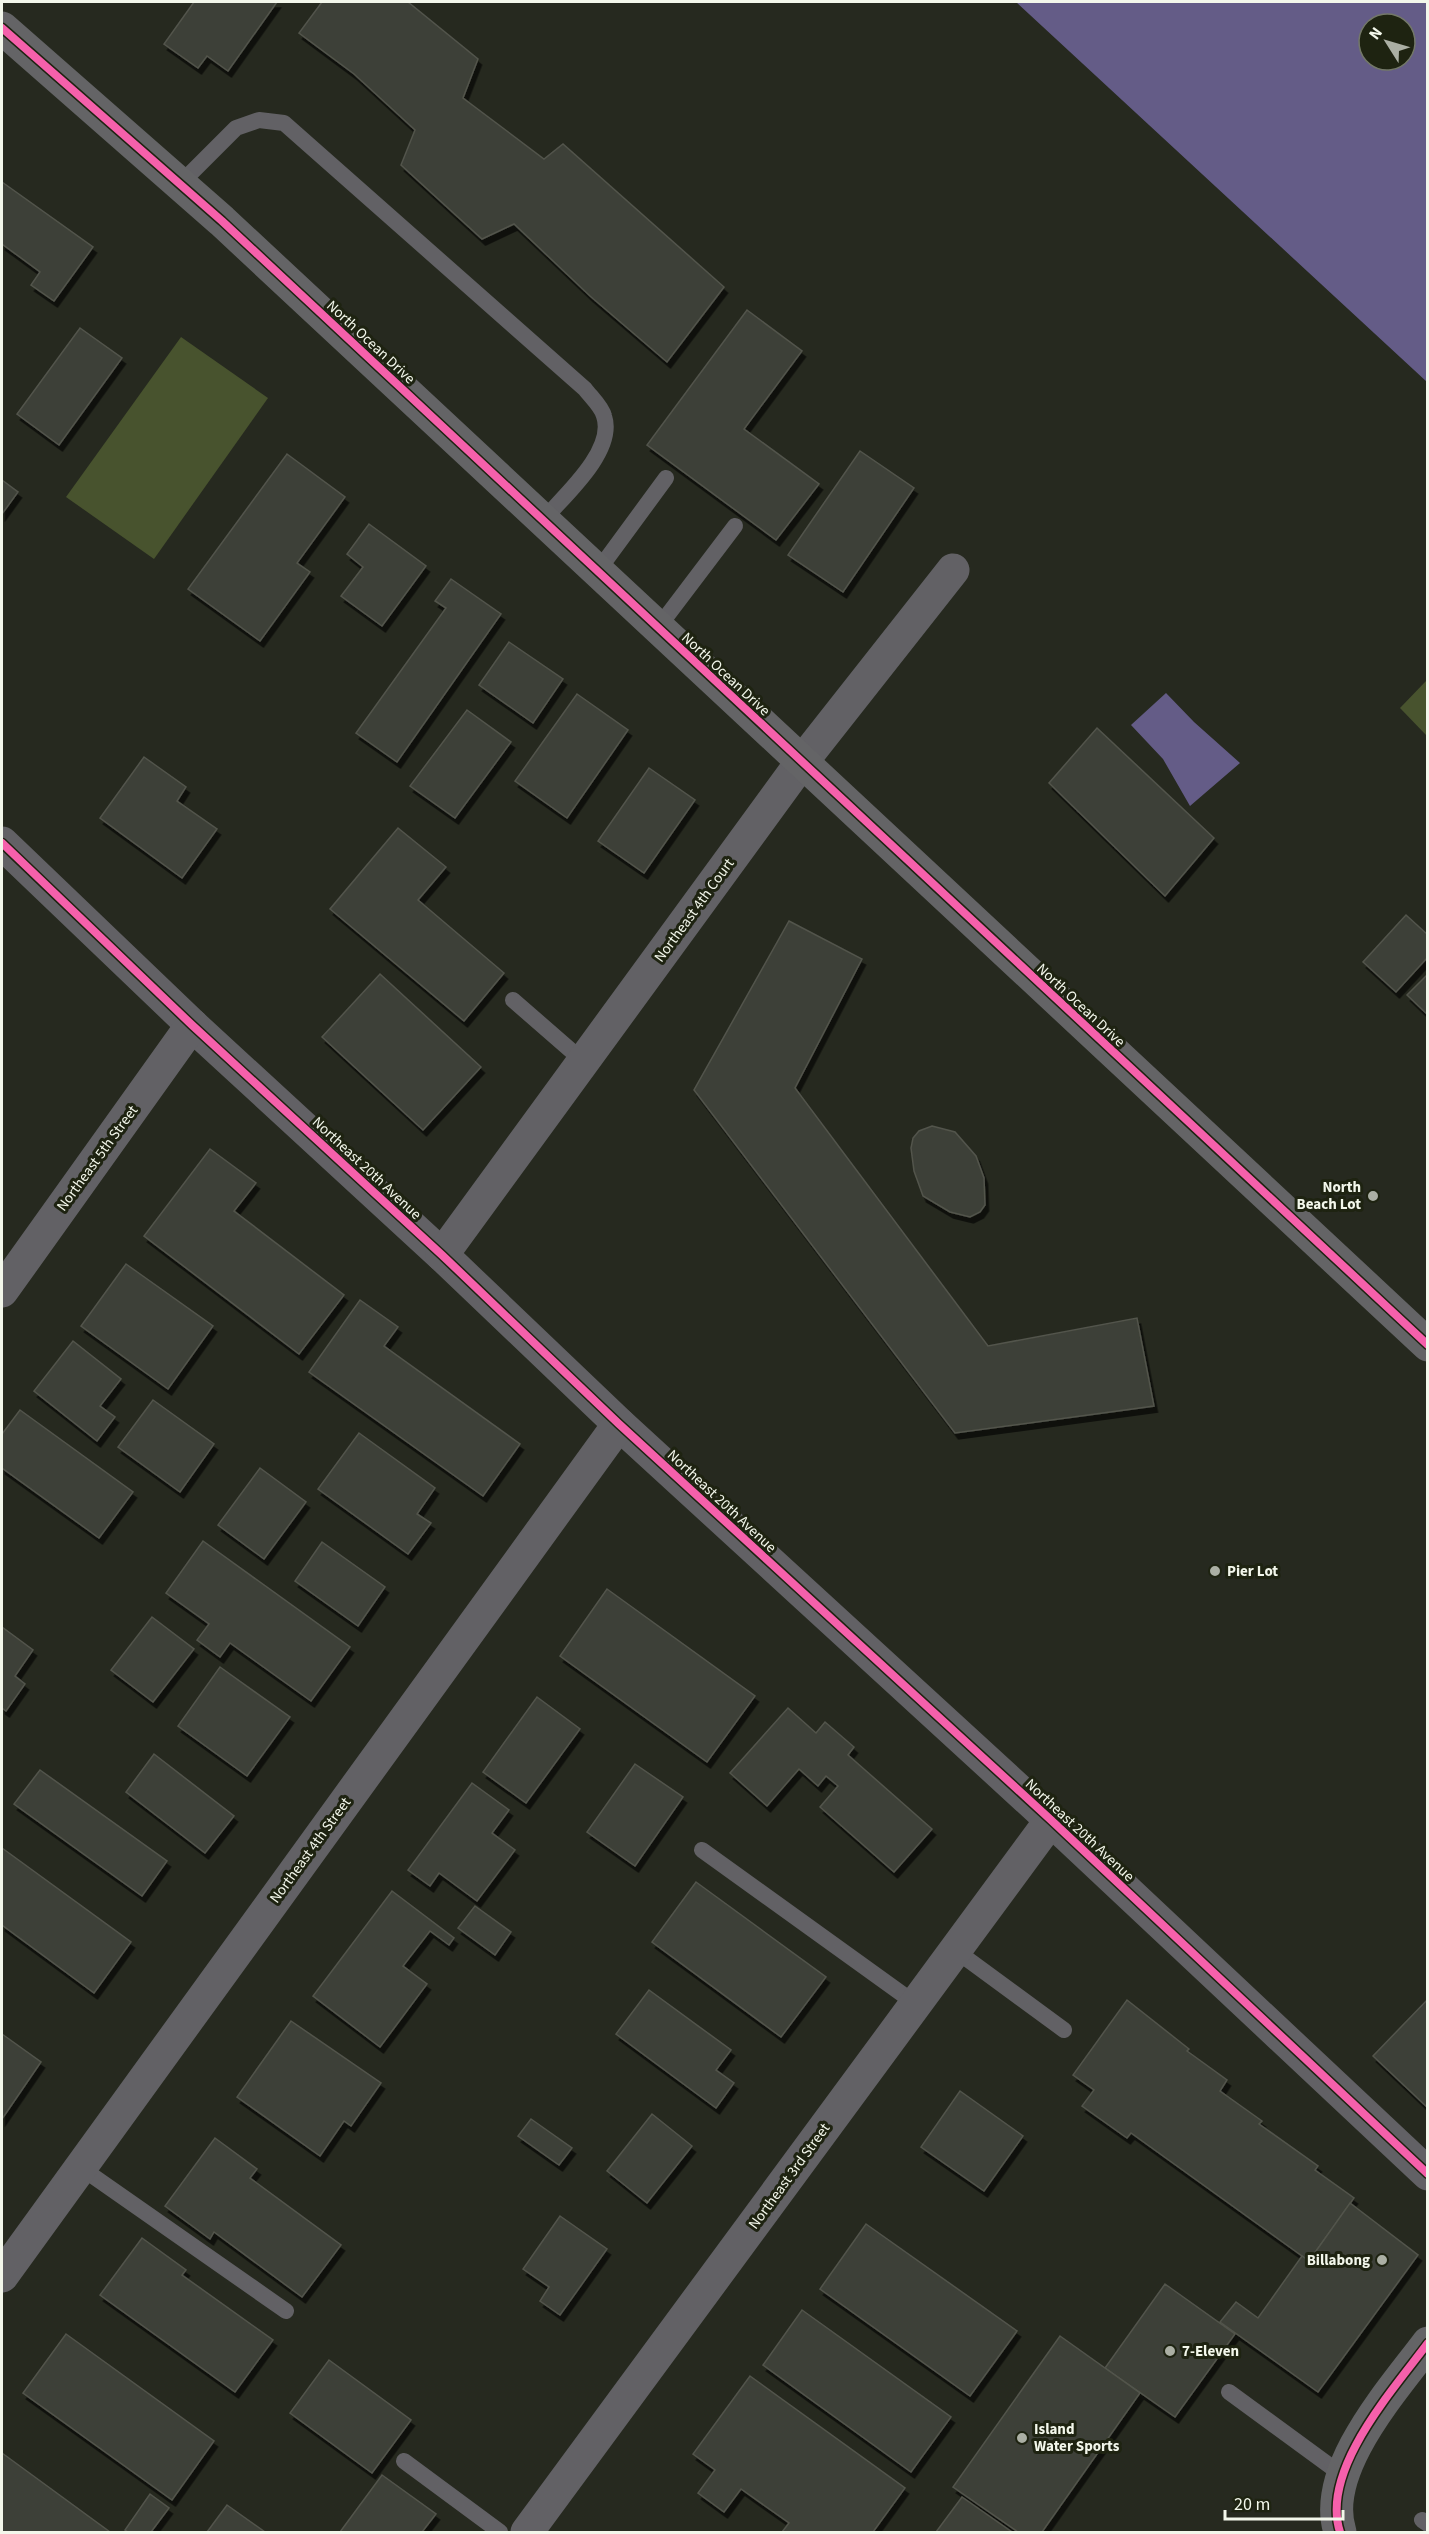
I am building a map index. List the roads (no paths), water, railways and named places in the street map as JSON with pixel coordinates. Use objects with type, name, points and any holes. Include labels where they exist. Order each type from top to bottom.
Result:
[{"type":"main road","name":"North Ocean Drive","points":[[2,28],[180,184],[1427,1343]]},
{"type":"main road","points":[[1333,2530],[1341,2474],[1362,2432],[1428,2343]]},
{"type":"street","name":"Northeast 4th Court","points":[[442,1255],[801,763],[953,570]]},
{"type":"street","name":"Northeast 20th Avenue","points":[[2,843],[192,1025],[442,1255],[619,1424],[1051,1820],[1428,2174]]},
{"type":"street","name":"Northeast 5th Street","points":[[2,1291],[192,1025]]},
{"type":"street","name":"Northeast 4th Street","points":[[2,2276],[619,1424]]},
{"type":"street","name":"Northeast 3rd Street","points":[[527,2532],[1051,1820]]},
{"type":"lane","points":[[180,184],[236,128],[259,120],[284,123],[585,389],[604,415],[606,436],[591,466],[542,521]]},
{"type":"lane","points":[[597,572],[666,478]]},
{"type":"lane","points":[[657,629],[735,526]]},
{"type":"lane","points":[[513,1000],[583,1061]]},
{"type":"lane","points":[[702,1850],[916,2004]]},
{"type":"lane","points":[[955,1950],[1064,2030]]},
{"type":"lane","points":[[80,2167],[286,2311]]},
{"type":"lane","points":[[1229,2392],[1341,2474]]},
{"type":"lane","points":[[404,2461],[500,2532]]},
{"type":"place","name":"North Beach Lot","points":[[1373,1196]]},
{"type":"place","name":"Pier Lot","points":[[1215,1571]]},
{"type":"place","name":"Billabong","points":[[1382,2260]]},
{"type":"place","name":"7-Eleven","points":[[1170,2351]]},
{"type":"place","name":"Island Water Sports","points":[[1022,2438]]}]
